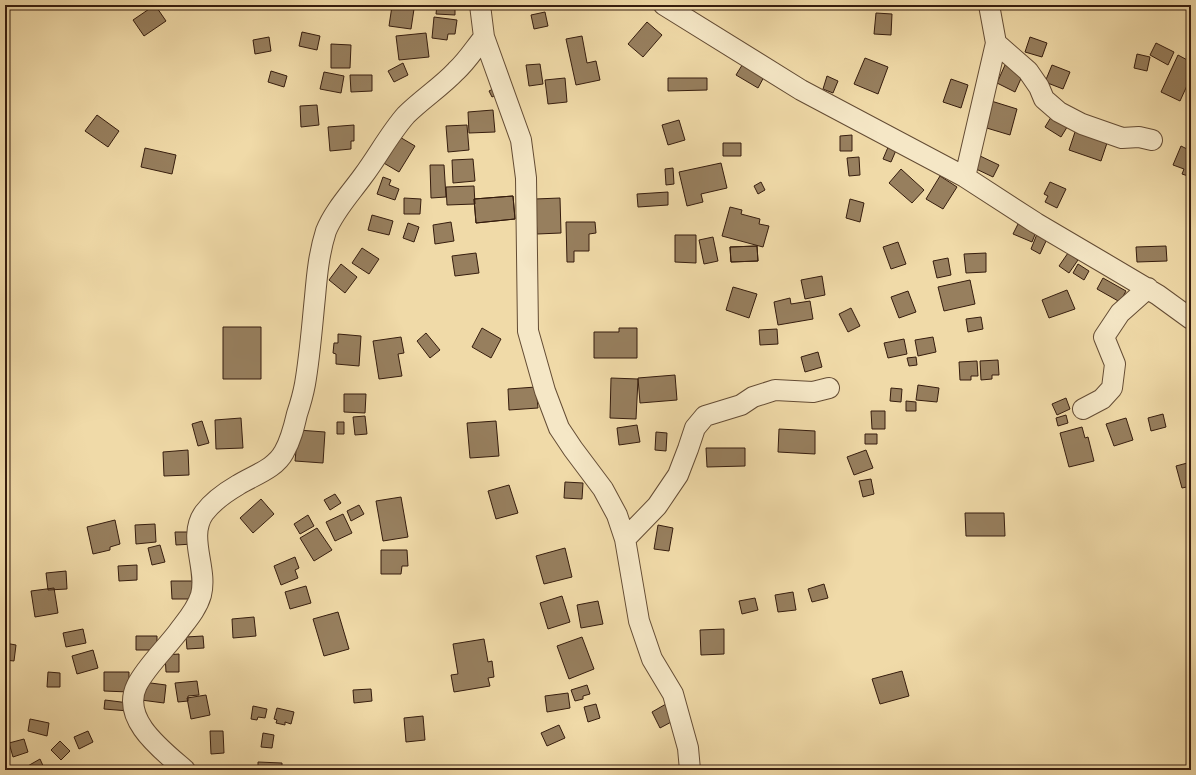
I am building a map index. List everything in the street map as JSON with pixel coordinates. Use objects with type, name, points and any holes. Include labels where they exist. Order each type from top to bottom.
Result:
[{"type":"street","points":[[480,5],[484,37],[521,140],[526,178],[528,331],[545,391],[560,428],[573,449],[602,489],[617,515],[625,539],[639,621],[652,659],[673,694],[688,748],[690,770]]},
{"type":"street","points":[[664,5],[801,90],[965,177],[1036,222],[1148,288],[1191,319]]},
{"type":"street","points":[[965,177],[996,43],[989,5]]},
{"type":"street","points":[[185,770],[162,750],[144,730],[134,708],[133,698],[137,686],[146,672],[197,605],[202,592],[202,576],[197,534],[200,520],[217,499],[238,484],[275,463],[283,454],[294,429],[305,387],[318,264],[327,230],[342,203],[364,175],[406,115],[456,71],[484,37]]},
{"type":"street","points":[[996,43],[1028,71],[1039,87],[1044,99],[1059,112],[1082,124],[1122,138],[1139,137],[1152,140]]},
{"type":"street","points":[[1083,409],[1102,399],[1112,388],[1115,364],[1104,337],[1120,313],[1148,288]]},
{"type":"street","points":[[625,539],[657,506],[678,475],[695,428],[705,416],[741,405],[753,397],[775,390],[813,392],[829,388]]},
{"type":"building","points":[[155,5],[166,21],[144,36],[133,20]]},
{"type":"building","points":[[437,5],[455,5],[455,15],[436,14]]},
{"type":"building","points":[[392,6],[414,9],[411,29],[389,26]]},
{"type":"building","points":[[545,12],[548,26],[534,29],[531,15]]},
{"type":"building","points":[[876,13],[892,14],[891,35],[874,34]]},
{"type":"building","points":[[434,17],[457,20],[455,34],[448,34],[447,40],[432,38]]},
{"type":"building","points":[[647,22],[662,35],[643,57],[628,44]]},
{"type":"building","points":[[302,32],[320,36],[317,50],[299,46]]},
{"type":"building","points":[[426,33],[429,57],[399,60],[396,36]]},
{"type":"building","points":[[582,36],[587,63],[596,61],[600,80],[576,85],[566,39]]},
{"type":"building","points":[[269,37],[271,51],[255,54],[253,40]]},
{"type":"building","points":[[1030,37],[1047,43],[1042,57],[1025,52]]},
{"type":"building","points":[[1156,43],[1174,52],[1168,65],[1150,55]]},
{"type":"building","points":[[331,44],[351,45],[350,68],[331,68]]},
{"type":"building","points":[[1137,54],[1150,57],[1147,71],[1134,68]]},
{"type":"building","points":[[1178,55],[1191,62],[1191,77],[1180,101],[1161,92]]},
{"type":"building","points":[[865,58],[888,67],[878,94],[854,84]]},
{"type":"building","points":[[744,62],[765,75],[758,88],[736,75]]},
{"type":"building","points":[[403,63],[408,75],[394,82],[388,71]]},
{"type":"building","points":[[540,64],[543,84],[529,86],[526,65]]},
{"type":"building","points":[[1005,65],[1023,74],[1015,92],[997,83]]},
{"type":"building","points":[[1052,65],[1070,72],[1063,89],[1045,82]]},
{"type":"building","points":[[271,71],[287,76],[284,87],[268,82]]},
{"type":"building","points":[[324,72],[344,76],[341,93],[320,89]]},
{"type":"building","points":[[350,75],[372,75],[372,91],[351,92]]},
{"type":"building","points":[[827,76],[838,81],[833,93],[823,89]]},
{"type":"building","points":[[565,78],[567,102],[548,104],[545,80]]},
{"type":"building","points":[[668,78],[707,78],[707,90],[668,91]]},
{"type":"building","points":[[951,79],[968,85],[961,108],[943,102]]},
{"type":"building","points":[[495,88],[498,94],[492,97],[489,91]]},
{"type":"building","points":[[988,100],[1017,109],[1010,135],[980,126]]},
{"type":"building","points":[[317,105],[319,125],[301,127],[300,106]]},
{"type":"building","points":[[493,110],[495,132],[469,133],[468,112]]},
{"type":"building","points":[[1053,114],[1069,124],[1061,137],[1045,127]]},
{"type":"building","points":[[97,115],[119,131],[108,147],[85,131]]},
{"type":"building","points":[[679,120],[685,140],[668,145],[662,125]]},
{"type":"building","points":[[354,125],[354,141],[351,141],[351,149],[330,151],[328,127]]},
{"type":"building","points":[[467,125],[469,150],[448,152],[446,126]]},
{"type":"building","points":[[1076,129],[1108,140],[1101,161],[1069,150]]},
{"type":"building","points":[[852,135],[852,151],[840,151],[840,136]]},
{"type":"building","points":[[398,136],[415,146],[399,172],[382,162]]},
{"type":"building","points":[[723,143],[741,143],[741,156],[723,156]]},
{"type":"building","points":[[889,145],[897,148],[891,162],[883,159]]},
{"type":"building","points":[[1181,146],[1191,151],[1191,177],[1182,174],[1184,169],[1173,165]]},
{"type":"building","points":[[145,148],[176,155],[172,174],[141,167]]},
{"type":"building","points":[[978,155],[999,165],[993,177],[972,167]]},
{"type":"building","points":[[859,157],[860,175],[849,176],[847,158]]},
{"type":"building","points":[[473,159],[475,181],[453,183],[452,160]]},
{"type":"building","points":[[721,163],[727,188],[701,194],[703,202],[687,206],[679,172]]},
{"type":"building","points":[[430,165],[444,165],[446,197],[431,198]]},
{"type":"building","points":[[673,168],[674,184],[666,185],[665,169]]},
{"type":"building","points":[[901,169],[924,190],[912,203],[889,183]]},
{"type":"building","points":[[940,176],[957,187],[943,209],[926,199]]},
{"type":"building","points":[[383,177],[391,180],[389,185],[399,189],[395,200],[377,194]]},
{"type":"building","points":[[761,182],[765,190],[758,194],[754,186]]},
{"type":"building","points":[[1050,182],[1066,189],[1057,208],[1045,202],[1048,196],[1044,194]]},
{"type":"building","points":[[474,186],[475,204],[447,205],[446,187]]},
{"type":"building","points":[[668,192],[668,205],[638,207],[637,194]]},
{"type":"building","points":[[513,196],[515,219],[476,223],[474,199]]},
{"type":"building","points":[[513,196],[515,219],[476,223],[474,199]]},
{"type":"building","points":[[404,198],[421,199],[420,214],[404,214]]},
{"type":"building","points":[[560,198],[561,233],[537,234],[535,199]]},
{"type":"building","points":[[850,199],[864,203],[860,222],[846,218]]},
{"type":"building","points":[[730,207],[742,210],[741,214],[760,219],[759,224],[769,226],[763,247],[722,236]]},
{"type":"building","points":[[372,215],[393,221],[389,235],[368,230]]},
{"type":"building","points":[[451,222],[454,241],[435,244],[433,225]]},
{"type":"building","points":[[566,222],[595,222],[596,233],[589,234],[589,251],[574,251],[574,262],[567,262]]},
{"type":"building","points":[[408,223],[419,227],[414,242],[403,238]]},
{"type":"building","points":[[1018,224],[1036,232],[1032,242],[1013,234]]},
{"type":"building","points":[[1037,234],[1047,239],[1040,254],[1031,249]]},
{"type":"building","points":[[675,235],[696,235],[696,263],[675,262]]},
{"type":"building","points":[[713,237],[718,261],[704,264],[699,240]]},
{"type":"building","points":[[898,242],[906,264],[891,269],[883,247]]},
{"type":"building","points":[[757,246],[758,261],[731,262],[730,247]]},
{"type":"building","points":[[757,246],[758,261],[731,262],[730,247]]},
{"type":"building","points":[[1166,246],[1167,261],[1137,262],[1136,247]]},
{"type":"building","points":[[362,248],[379,259],[369,274],[352,263]]},
{"type":"building","points":[[476,253],[479,273],[455,276],[452,256]]},
{"type":"building","points":[[986,253],[986,272],[966,273],[964,254]]},
{"type":"building","points":[[1068,253],[1078,260],[1069,273],[1059,266]]},
{"type":"building","points":[[948,258],[951,275],[937,278],[933,261]]},
{"type":"building","points":[[341,264],[357,277],[345,293],[329,280]]},
{"type":"building","points":[[1078,264],[1089,271],[1084,280],[1073,273]]},
{"type":"building","points":[[822,276],[825,295],[805,299],[801,280]]},
{"type":"building","points":[[1103,278],[1126,291],[1120,302],[1097,289]]},
{"type":"building","points":[[970,280],[975,304],[944,311],[938,287]]},
{"type":"building","points":[[733,287],[757,294],[749,318],[726,310]]},
{"type":"building","points":[[1067,290],[1075,309],[1049,318],[1042,300]]},
{"type":"building","points":[[908,291],[916,312],[899,318],[891,297]]},
{"type":"building","points":[[790,298],[791,304],[810,301],[813,319],[778,325],[774,302]]},
{"type":"building","points":[[851,308],[860,326],[848,332],[839,314]]},
{"type":"building","points":[[981,317],[983,329],[968,332],[966,319]]},
{"type":"building","points":[[223,327],[261,327],[261,379],[223,379]]},
{"type":"building","points":[[482,328],[501,339],[491,358],[472,347]]},
{"type":"building","points":[[619,328],[637,328],[637,358],[594,358],[594,332],[619,332]]},
{"type":"building","points":[[777,329],[778,344],[760,345],[759,330]]},
{"type":"building","points":[[426,333],[440,350],[430,358],[417,341]]},
{"type":"building","points":[[338,334],[361,336],[359,366],[336,364],[336,354],[333,353],[334,343],[338,343]]},
{"type":"building","points":[[401,337],[404,353],[398,354],[402,376],[379,379],[373,341]]},
{"type":"building","points":[[933,337],[936,352],[918,356],[915,340]]},
{"type":"building","points":[[904,339],[907,354],[888,358],[884,343]]},
{"type":"building","points":[[818,352],[822,367],[805,372],[801,357]]},
{"type":"building","points":[[916,357],[917,365],[909,366],[907,358]]},
{"type":"building","points":[[998,360],[999,375],[992,375],[992,379],[981,380],[980,361]]},
{"type":"building","points":[[977,361],[978,376],[971,376],[971,380],[960,380],[959,362]]},
{"type":"building","points":[[675,375],[677,400],[640,403],[638,378]]},
{"type":"building","points":[[611,378],[638,379],[636,419],[610,418]]},
{"type":"building","points":[[918,385],[939,388],[937,402],[916,400]]},
{"type":"building","points":[[536,387],[538,408],[509,410],[508,389]]},
{"type":"building","points":[[891,388],[902,389],[901,402],[890,401]]},
{"type":"building","points":[[344,394],[366,394],[365,413],[344,412]]},
{"type":"building","points":[[1066,398],[1070,409],[1057,415],[1052,404]]},
{"type":"building","points":[[906,401],[916,402],[916,411],[906,411]]},
{"type":"building","points":[[871,411],[885,411],[885,429],[872,429]]},
{"type":"building","points":[[1163,414],[1166,427],[1151,431],[1148,418]]},
{"type":"building","points":[[1066,415],[1068,423],[1058,426],[1056,418]]},
{"type":"building","points":[[365,416],[367,434],[355,435],[353,417]]},
{"type":"building","points":[[241,418],[243,448],[216,449],[215,420]]},
{"type":"building","points":[[1126,418],[1133,440],[1114,446],[1106,424]]},
{"type":"building","points":[[202,421],[209,443],[198,446],[192,424]]},
{"type":"building","points":[[496,421],[499,456],[470,458],[467,423]]},
{"type":"building","points":[[337,422],[344,422],[344,434],[337,434]]},
{"type":"building","points":[[637,425],[640,442],[619,445],[617,428]]},
{"type":"building","points":[[1082,427],[1085,438],[1088,437],[1094,461],[1069,467],[1060,433]]},
{"type":"building","points":[[779,429],[815,431],[815,454],[778,452]]},
{"type":"building","points":[[298,430],[325,432],[323,463],[295,461]]},
{"type":"building","points":[[656,432],[667,433],[666,451],[655,450]]},
{"type":"building","points":[[865,434],[877,434],[877,444],[865,444]]},
{"type":"building","points":[[706,448],[745,448],[745,466],[707,467]]},
{"type":"building","points":[[188,450],[189,475],[164,476],[163,452]]},
{"type":"building","points":[[866,450],[873,468],[854,475],[847,457]]},
{"type":"building","points":[[1191,462],[1191,486],[1182,488],[1176,466]]},
{"type":"building","points":[[871,479],[874,494],[863,497],[859,481]]},
{"type":"building","points":[[565,482],[583,483],[582,499],[564,498]]},
{"type":"building","points":[[509,485],[518,513],[496,519],[488,491]]},
{"type":"building","points":[[335,494],[341,503],[330,510],[324,500]]},
{"type":"building","points":[[401,497],[408,537],[383,541],[376,501]]},
{"type":"building","points":[[261,499],[274,514],[253,533],[240,518]]},
{"type":"building","points":[[359,505],[364,514],[351,521],[347,511]]},
{"type":"building","points":[[965,513],[1004,513],[1005,536],[966,536]]},
{"type":"building","points":[[343,514],[352,533],[335,541],[326,522]]},
{"type":"building","points":[[308,515],[314,526],[300,534],[294,524]]},
{"type":"building","points":[[115,520],[120,544],[110,547],[110,550],[93,554],[87,527]]},
{"type":"building","points":[[155,524],[156,542],[136,544],[135,525]]},
{"type":"building","points":[[658,525],[673,528],[669,551],[654,549]]},
{"type":"building","points":[[317,528],[332,550],[314,561],[300,538]]},
{"type":"building","points":[[175,532],[192,532],[193,544],[176,545]]},
{"type":"building","points":[[160,545],[165,562],[152,565],[148,548]]},
{"type":"building","points":[[565,548],[572,577],[544,584],[536,556]]},
{"type":"building","points":[[381,550],[407,550],[408,566],[402,566],[401,574],[381,574]]},
{"type":"building","points":[[295,557],[299,568],[295,570],[298,578],[281,585],[274,566]]},
{"type":"building","points":[[137,565],[137,580],[119,581],[118,566]]},
{"type":"building","points":[[66,571],[67,589],[48,590],[46,573]]},
{"type":"building","points":[[171,581],[195,581],[195,599],[172,599]]},
{"type":"building","points":[[824,584],[828,598],[812,602],[808,589]]},
{"type":"building","points":[[306,586],[311,603],[290,609],[285,592]]},
{"type":"building","points":[[54,588],[58,613],[35,617],[31,591]]},
{"type":"building","points":[[793,592],[796,610],[778,612],[775,595]]},
{"type":"building","points":[[562,596],[570,622],[548,629],[540,603]]},
{"type":"building","points":[[755,598],[758,610],[742,614],[739,601]]},
{"type":"building","points":[[598,601],[603,624],[581,628],[577,605]]},
{"type":"building","points":[[338,612],[349,649],[324,656],[313,619]]},
{"type":"building","points":[[254,617],[256,636],[233,638],[232,619]]},
{"type":"building","points":[[83,629],[86,643],[66,647],[63,633]]},
{"type":"building","points":[[724,629],[724,654],[701,655],[700,630]]},
{"type":"building","points":[[136,636],[157,636],[157,650],[136,650]]},
{"type":"building","points":[[203,636],[204,648],[187,649],[186,637]]},
{"type":"building","points":[[582,637],[594,669],[569,679],[557,646]]},
{"type":"building","points":[[484,639],[488,662],[492,661],[494,677],[488,678],[490,686],[454,692],[451,675],[458,674],[453,644]]},
{"type":"building","points":[[5,643],[16,645],[14,661],[5,660]]},
{"type":"building","points":[[93,650],[98,668],[77,674],[72,656]]},
{"type":"building","points":[[179,654],[179,672],[166,672],[165,655]]},
{"type":"building","points":[[902,671],[909,696],[880,704],[872,679]]},
{"type":"building","points":[[48,672],[60,673],[60,687],[47,687]]},
{"type":"building","points":[[104,672],[129,672],[129,692],[104,691]]},
{"type":"building","points":[[197,681],[199,695],[188,696],[188,701],[178,702],[175,683]]},
{"type":"building","points":[[143,682],[166,685],[164,703],[141,700]]},
{"type":"building","points":[[587,685],[590,694],[583,696],[583,699],[575,701],[571,690]]},
{"type":"building","points":[[371,689],[372,701],[354,703],[353,690]]},
{"type":"building","points":[[568,693],[570,708],[547,712],[545,696]]},
{"type":"building","points":[[206,695],[210,715],[191,719],[187,698]]},
{"type":"building","points":[[105,700],[129,703],[129,711],[104,709]]},
{"type":"building","points":[[596,704],[600,718],[588,722],[584,707]]},
{"type":"building","points":[[666,704],[675,720],[660,728],[652,712]]},
{"type":"building","points":[[253,706],[267,709],[265,718],[258,717],[257,720],[251,719]]},
{"type":"building","points":[[277,708],[294,712],[291,724],[285,722],[285,725],[276,723],[277,720],[274,719]]},
{"type":"building","points":[[423,716],[425,740],[406,742],[404,718]]},
{"type":"building","points":[[30,719],[49,723],[47,736],[28,731]]},
{"type":"building","points":[[559,725],[565,738],[547,746],[541,733]]},
{"type":"building","points":[[88,731],[93,742],[79,749],[74,737]]},
{"type":"building","points":[[210,731],[223,731],[224,753],[211,754]]},
{"type":"building","points":[[263,733],[274,735],[272,748],[261,747]]},
{"type":"building","points":[[24,739],[28,752],[13,757],[9,743]]},
{"type":"building","points":[[60,741],[70,751],[61,760],[51,750]]},
{"type":"building","points":[[40,759],[45,770],[28,770],[26,767]]},
{"type":"building","points":[[258,762],[282,763],[282,770],[258,770]]}]
